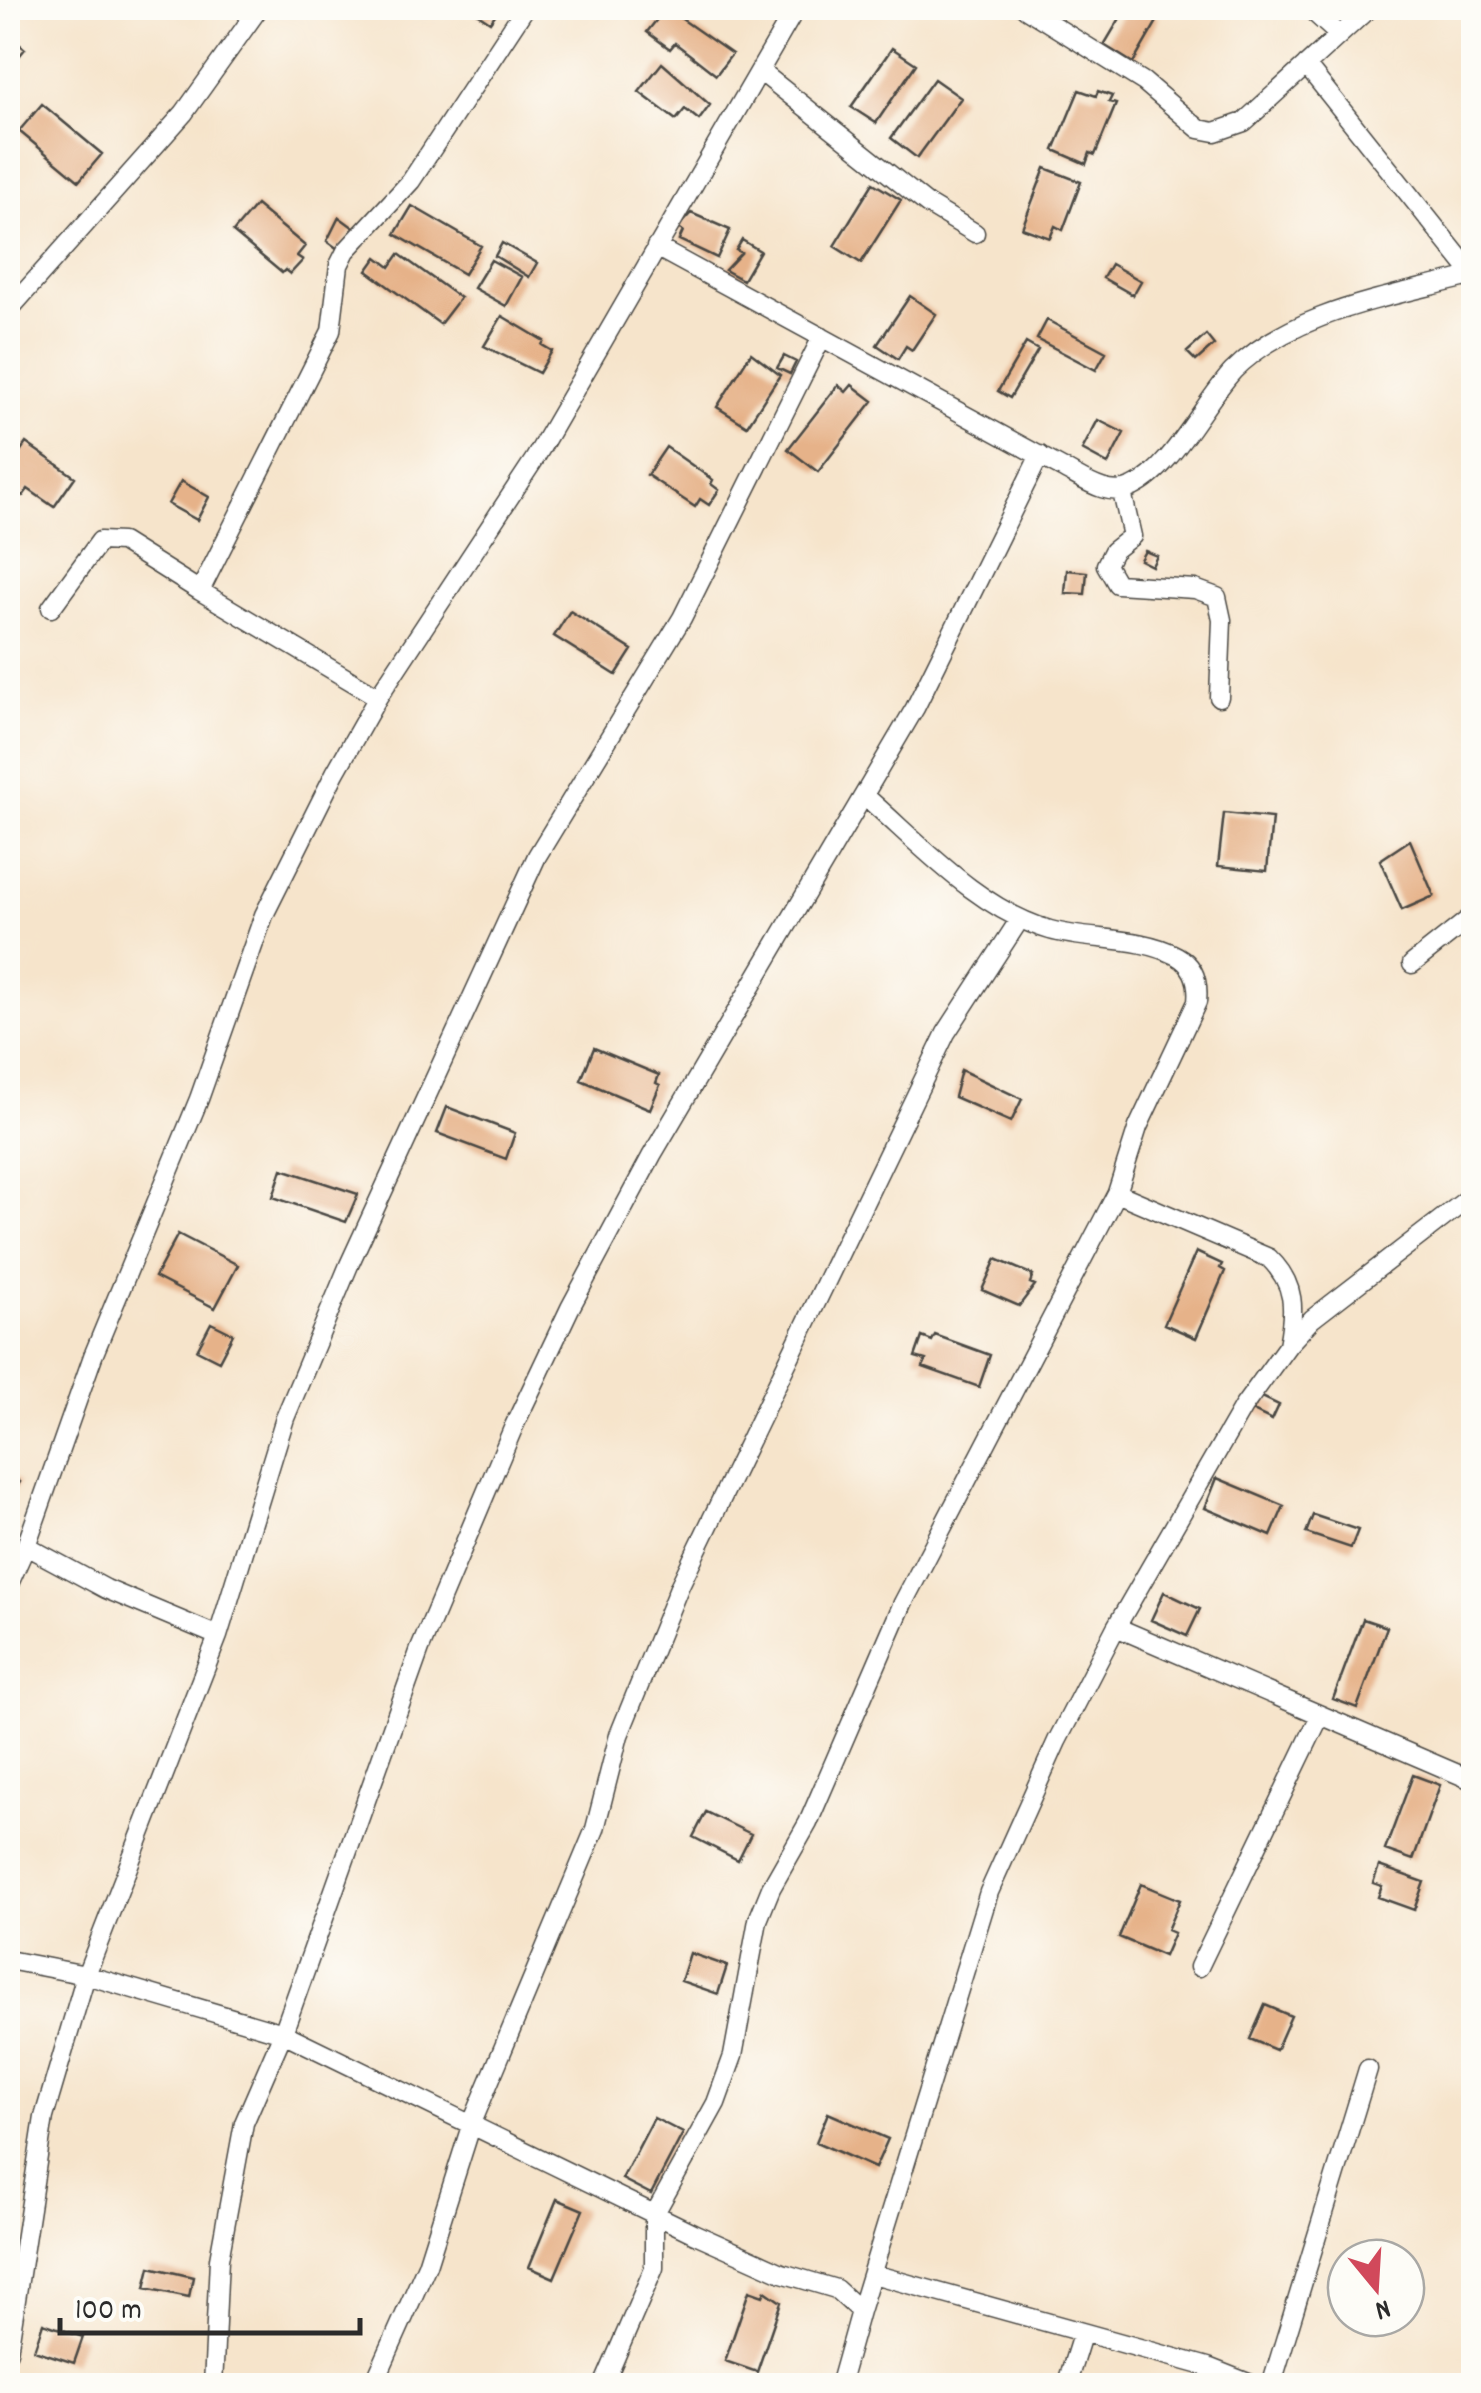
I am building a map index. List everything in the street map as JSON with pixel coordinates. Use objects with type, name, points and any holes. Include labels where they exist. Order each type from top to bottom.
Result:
[{"type":"street","points":[[8,310],[184,113],[259,8]]},
{"type":"street","points":[[200,591],[331,331],[339,265],[346,251],[422,166],[525,8]]},
{"type":"street","points":[[8,1586],[94,1356],[199,1099],[264,915],[378,697],[534,460],[796,8]]},
{"type":"street","points":[[1025,8],[1144,82],[1199,129],[1215,132],[1244,122],[1369,8]]},
{"type":"street","points":[[1309,8],[1340,35]]},
{"type":"street","points":[[656,247],[1040,456],[1103,489],[1122,492],[1152,474],[1231,373],[1272,339],[1306,324],[1473,275],[1306,65]]},
{"type":"street","points":[[760,70],[927,204],[976,233]]},
{"type":"street","points":[[8,2352],[44,2117],[86,1975],[218,1636],[284,1418],[349,1265],[538,856],[682,618],[822,337]]},
{"type":"street","points":[[213,2386],[219,2259],[228,2192],[244,2123],[283,2033],[420,1649],[514,1426],[570,1308],[652,1156],[915,708],[1040,456]]},
{"type":"street","points":[[1122,492],[1132,536],[1113,551],[1106,566],[1110,576],[1117,584],[1195,588],[1216,598],[1222,620],[1219,698]]},
{"type":"street","points":[[50,608],[100,541],[122,542],[378,697]]},
{"type":"street","points":[[602,2386],[654,2268],[654,2215],[716,2102],[733,2056],[758,1920],[771,1888],[808,1823],[903,1603],[1118,1193],[1138,1127],[1190,1020],[1198,986],[1192,969],[1178,956],[1050,930],[1020,919],[952,871],[865,796]]},
{"type":"street","points":[[1412,964],[1474,916]]},
{"type":"street","points":[[372,2386],[428,2265],[472,2123],[595,1829],[619,1734],[680,1585],[946,1033],[1020,919]]},
{"type":"street","points":[[1118,1193],[1268,1258],[1284,1273],[1291,1292],[1294,1314],[1288,1345]]},
{"type":"street","points":[[838,2386],[989,1892],[1057,1741],[1116,1626],[1243,1407],[1288,1345],[1312,1319],[1474,1194]]},
{"type":"street","points":[[26,1546],[106,1588],[218,1636]]},
{"type":"street","points":[[1116,1626],[1319,1718],[1433,1760],[1474,1781]]},
{"type":"street","points":[[1199,1967],[1319,1718]]},
{"type":"street","points":[[8,1960],[86,1975],[283,2033],[654,2215],[782,2273],[836,2289],[860,2311]]},
{"type":"street","points":[[1271,2386],[1368,2069]]},
{"type":"street","points":[[873,2274],[1082,2336],[1208,2367],[1256,2386]]},
{"type":"street","points":[[1066,2386],[1082,2336]]},
{"type":"building","points":[[469,8],[500,8],[490,22]]},
{"type":"building","points":[[666,8],[732,54],[716,75],[675,43],[670,49],[647,32]]},
{"type":"building","points":[[1126,8],[1141,8],[1159,18],[1133,63],[1104,45]]},
{"type":"building","points":[[12,38],[25,49],[8,70],[8,43]]},
{"type":"building","points":[[892,48],[916,64],[876,123],[851,107]]},
{"type":"building","points":[[662,63],[710,105],[699,120],[685,109],[676,120],[639,92]]},
{"type":"building","points":[[934,79],[961,98],[917,158],[891,138]]},
{"type":"building","points":[[1079,90],[1112,96],[1109,102],[1116,104],[1095,155],[1090,153],[1086,164],[1054,150]]},
{"type":"building","points":[[42,104],[102,154],[79,181],[19,131]]},
{"type":"building","points":[[1045,168],[1081,182],[1063,230],[1055,226],[1050,238],[1022,228]]},
{"type":"building","points":[[873,183],[901,200],[861,263],[834,246]]},
{"type":"building","points":[[256,205],[305,246],[297,256],[303,260],[290,274],[285,270],[282,273],[233,232]]},
{"type":"building","points":[[412,206],[481,246],[464,274],[395,234]]},
{"type":"building","points":[[691,213],[730,230],[717,258],[679,240],[683,231],[677,228]]},
{"type":"building","points":[[339,217],[354,228],[338,249],[327,241]]},
{"type":"building","points":[[742,240],[760,251],[743,280],[725,270],[741,253],[736,250]]},
{"type":"building","points":[[502,243],[537,263],[529,277],[495,256]]},
{"type":"building","points":[[399,254],[460,298],[440,324],[367,271],[377,257],[390,267]]},
{"type":"building","points":[[491,260],[522,277],[506,306],[474,288]]},
{"type":"building","points":[[1111,264],[1141,281],[1133,295],[1103,278]]},
{"type":"building","points":[[910,296],[936,314],[912,350],[906,346],[898,359],[877,345]]},
{"type":"building","points":[[502,316],[544,341],[542,345],[552,351],[539,373],[484,346]]},
{"type":"building","points":[[1047,320],[1106,352],[1096,370],[1037,339]]},
{"type":"building","points":[[1206,335],[1214,345],[1196,361],[1187,352]]},
{"type":"building","points":[[1026,343],[1038,350],[1010,398],[998,391]]},
{"type":"building","points":[[751,353],[780,375],[747,426],[717,407]]},
{"type":"building","points":[[784,356],[796,362],[790,374],[777,368]]},
{"type":"building","points":[[838,385],[846,392],[852,385],[873,401],[818,472],[788,449]]},
{"type":"building","points":[[1098,420],[1124,433],[1108,464],[1082,450]]},
{"type":"building","points":[[26,443],[75,477],[54,507],[28,489],[23,496],[8,486],[13,479],[8,469]]},
{"type":"building","points":[[666,447],[713,480],[711,484],[719,490],[709,505],[700,499],[695,507],[647,475]]},
{"type":"building","points":[[181,481],[209,497],[197,520],[168,504]]},
{"type":"building","points":[[1145,551],[1157,556],[1152,566],[1140,560]]},
{"type":"building","points":[[1067,570],[1087,572],[1085,594],[1065,593]]},
{"type":"building","points":[[570,611],[632,650],[616,675],[554,636]]},
{"type":"building","points":[[1224,813],[1272,818],[1267,871],[1218,866]]},
{"type":"building","points":[[1410,840],[1434,896],[1402,910],[1380,860]]},
{"type":"building","points":[[594,1048],[659,1075],[656,1083],[660,1085],[650,1109],[581,1080]]},
{"type":"building","points":[[961,1070],[1022,1099],[1011,1122],[954,1097]]},
{"type":"building","points":[[447,1107],[515,1133],[506,1159],[437,1133]]},
{"type":"building","points":[[282,1169],[358,1194],[346,1222],[273,1197]]},
{"type":"building","points":[[178,1234],[238,1265],[215,1308],[155,1277]]},
{"type":"building","points":[[1196,1252],[1222,1264],[1220,1268],[1225,1271],[1196,1338],[1164,1324]]},
{"type":"building","points":[[996,1259],[1033,1275],[1030,1283],[1035,1285],[1019,1306],[982,1290]]},
{"type":"building","points":[[211,1323],[233,1334],[219,1361],[197,1350]]},
{"type":"building","points":[[935,1335],[990,1355],[979,1387],[923,1367],[926,1360],[915,1357],[922,1337],[932,1341]]},
{"type":"building","points":[[1260,1396],[1279,1405],[1272,1420],[1253,1411]]},
{"type":"building","points":[[8,1473],[20,1482],[8,1500]]},
{"type":"building","points":[[1217,1478],[1284,1506],[1271,1536],[1205,1508]]},
{"type":"building","points":[[1313,1515],[1358,1530],[1351,1548],[1306,1533]]},
{"type":"building","points":[[1164,1592],[1200,1609],[1187,1636],[1151,1620]]},
{"type":"building","points":[[1363,1619],[1387,1627],[1357,1708],[1333,1699]]},
{"type":"building","points":[[1413,1775],[1440,1785],[1413,1860],[1385,1850]]},
{"type":"building","points":[[706,1812],[751,1834],[738,1860],[693,1837]]},
{"type":"building","points":[[1379,1866],[1424,1882],[1414,1910],[1378,1897],[1382,1886],[1373,1883]]},
{"type":"building","points":[[1141,1884],[1180,1900],[1167,1930],[1174,1933],[1164,1956],[1119,1937]]},
{"type":"building","points":[[690,1953],[727,1966],[718,1994],[681,1981]]},
{"type":"building","points":[[1265,2005],[1291,2016],[1276,2050],[1250,2039]]},
{"type":"building","points":[[828,2113],[888,2139],[875,2168],[816,2142]]},
{"type":"building","points":[[654,2118],[683,2133],[651,2194],[622,2179]]},
{"type":"building","points":[[557,2199],[583,2210],[554,2278],[529,2267]]},
{"type":"building","points":[[150,2267],[193,2277],[189,2297],[145,2288]]},
{"type":"building","points":[[749,2291],[763,2296],[765,2291],[781,2302],[757,2372],[725,2361]]},
{"type":"building","points":[[43,2323],[83,2337],[74,2363],[34,2350]]}]
